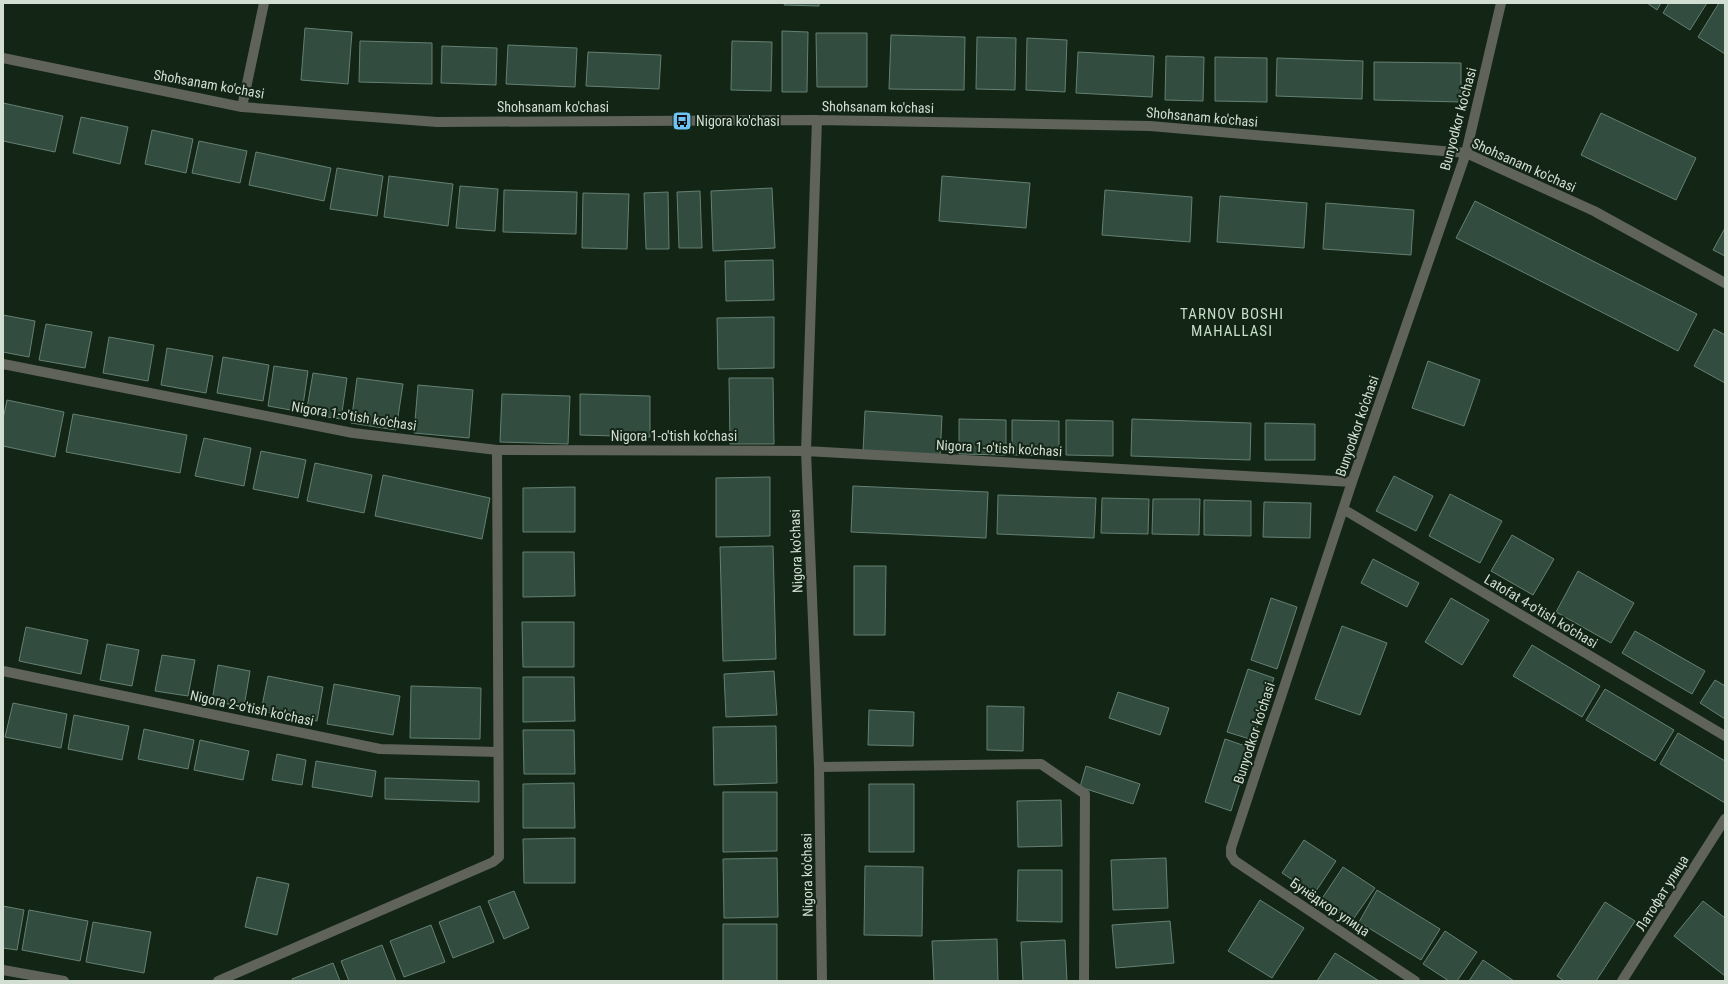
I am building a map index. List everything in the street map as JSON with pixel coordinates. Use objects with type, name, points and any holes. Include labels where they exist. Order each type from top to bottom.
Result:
[{"type":"street","points":[[242,106],[264,3]]},
{"type":"street","name":"Bunyodkor ko'chasi","points":[[1231,855],[1231,848],[1352,482],[1466,153],[1501,3]]},
{"type":"street","name":"Shohsanam ko'chasi","points":[[3,58],[242,106],[437,122],[817,120],[1150,126],[1466,153],[1594,211],[1725,283]]},
{"type":"street","name":"Nigora ko'chasi","points":[[817,120],[806,451],[819,767],[822,981]]},
{"type":"street","name":"Nigora 1-o'tish ko'chasi","points":[[3,364],[353,433],[497,450],[806,451],[1352,482]]},
{"type":"street","points":[[218,981],[493,862],[499,857],[497,450]]},
{"type":"street","name":"Latofat 4-o'tish ko'chasi","points":[[1343,509],[1725,736]]},
{"type":"street","name":"Nigora 2-o'tish ko'chasi","points":[[3,671],[380,750],[498,752]]},
{"type":"street","points":[[819,767],[1042,764],[1085,794],[1084,981]]},
{"type":"street","name":"Латофат улица","points":[[1622,981],[1725,819]]},
{"type":"street","name":"Бунёдкор улица","points":[[1231,855],[1236,861],[1415,981]]},
{"type":"street","points":[[3,970],[64,981]]},
{"type":"building","points":[[785,3],[819,3],[819,6],[784,5]]},
{"type":"building","points":[[1647,3],[1661,3],[1657,10]]},
{"type":"building","points":[[1669,3],[1707,3],[1690,30],[1663,13]]},
{"type":"building","points":[[1719,3],[1725,4],[1725,54],[1698,37]]},
{"type":"building","points":[[305,28],[352,32],[348,84],[301,80]]},
{"type":"building","points":[[782,31],[808,32],[807,92],[782,92]]},
{"type":"building","points":[[816,33],[867,33],[867,87],[817,87]]},
{"type":"building","points":[[891,35],[965,37],[964,90],[889,89]]},
{"type":"building","points":[[977,37],[1016,38],[1015,90],[976,89]]},
{"type":"building","points":[[1027,38],[1067,40],[1065,92],[1026,90]]},
{"type":"building","points":[[360,41],[432,43],[432,84],[359,82]]},
{"type":"building","points":[[732,41],[772,42],[771,91],[731,90]]},
{"type":"building","points":[[508,45],[577,48],[575,87],[506,84]]},
{"type":"building","points":[[442,46],[497,48],[496,85],[441,83]]},
{"type":"building","points":[[588,52],[661,55],[659,89],[586,86]]},
{"type":"building","points":[[1078,52],[1154,56],[1152,97],[1076,93]]},
{"type":"building","points":[[1166,56],[1204,57],[1203,101],[1165,100]]},
{"type":"building","points":[[1215,57],[1267,58],[1267,102],[1215,101]]},
{"type":"building","points":[[1277,58],[1363,61],[1362,99],[1276,96]]},
{"type":"building","points":[[1374,62],[1461,63],[1461,102],[1374,100]]},
{"type":"building","points":[[3,103],[63,116],[55,152],[3,141]]},
{"type":"building","points":[[1601,113],[1696,158],[1676,200],[1581,155]]},
{"type":"building","points":[[81,117],[128,127],[120,164],[73,153]]},
{"type":"building","points":[[152,130],[193,139],[186,173],[145,164]]},
{"type":"building","points":[[199,141],[247,151],[240,183],[192,173]]},
{"type":"building","points":[[256,152],[331,168],[324,201],[249,185]]},
{"type":"building","points":[[337,168],[383,176],[377,216],[330,209]]},
{"type":"building","points":[[389,176],[453,184],[448,226],[384,217]]},
{"type":"building","points":[[942,176],[1030,183],[1026,228],[939,221]]},
{"type":"building","points":[[460,186],[498,189],[495,231],[456,228]]},
{"type":"building","points":[[772,188],[775,248],[713,251],[711,191]]},
{"type":"building","points":[[504,190],[577,192],[576,234],[503,232]]},
{"type":"building","points":[[1105,190],[1192,197],[1190,242],[1102,235]]},
{"type":"building","points":[[700,191],[702,248],[679,248],[677,192]]},
{"type":"building","points":[[668,192],[669,249],[646,249],[644,193]]},
{"type":"building","points":[[583,193],[629,194],[627,249],[582,248]]},
{"type":"building","points":[[1220,196],[1307,203],[1304,248],[1217,242]]},
{"type":"building","points":[[1475,201],[1697,314],[1678,351],[1456,238]]},
{"type":"building","points":[[1326,203],[1414,210],[1411,255],[1323,249]]},
{"type":"building","points":[[1725,228],[1725,256],[1713,250]]},
{"type":"building","points":[[773,260],[774,300],[726,301],[725,261]]},
{"type":"building","points":[[3,315],[35,321],[29,357],[3,352]]},
{"type":"building","points":[[774,317],[774,368],[718,369],[717,318]]},
{"type":"building","points":[[46,324],[92,332],[85,368],[39,360]]},
{"type":"building","points":[[1714,329],[1725,335],[1725,383],[1694,366]]},
{"type":"building","points":[[109,337],[154,345],[148,381],[103,373]]},
{"type":"building","points":[[167,348],[213,356],[206,393],[161,385]]},
{"type":"building","points":[[223,357],[269,365],[263,401],[217,393]]},
{"type":"building","points":[[1428,361],[1480,380],[1464,426],[1412,408]]},
{"type":"building","points":[[274,366],[308,371],[302,412],[268,406]]},
{"type":"building","points":[[313,373],[347,378],[341,419],[306,414]]},
{"type":"building","points":[[357,378],[403,384],[396,430],[351,423]]},
{"type":"building","points":[[729,378],[773,378],[774,444],[730,444]]},
{"type":"building","points":[[418,385],[473,390],[469,438],[414,433]]},
{"type":"building","points":[[502,394],[570,396],[568,444],[500,442]]},
{"type":"building","points":[[580,394],[650,396],[650,437],[580,435]]},
{"type":"building","points":[[7,400],[64,412],[55,457],[3,446],[3,419]]},
{"type":"building","points":[[865,411],[942,416],[940,457],[863,452]]},
{"type":"building","points":[[73,414],[187,435],[180,473],[66,452]]},
{"type":"building","points":[[959,419],[1006,420],[1006,455],[959,454]]},
{"type":"building","points":[[1132,419],[1251,423],[1250,460],[1131,456]]},
{"type":"building","points":[[1012,420],[1059,421],[1059,456],[1012,455]]},
{"type":"building","points":[[1066,420],[1113,421],[1113,456],[1066,455]]},
{"type":"building","points":[[1265,423],[1315,424],[1315,460],[1265,460]]},
{"type":"building","points":[[204,438],[251,448],[244,486],[195,476]]},
{"type":"building","points":[[261,451],[306,460],[298,498],[253,489]]},
{"type":"building","points":[[315,463],[372,475],[364,513],[307,501]]},
{"type":"building","points":[[383,475],[490,498],[482,539],[375,516]]},
{"type":"building","points":[[1394,476],[1433,496],[1416,531],[1376,511]]},
{"type":"building","points":[[770,477],[770,536],[716,537],[716,478]]},
{"type":"building","points":[[853,486],[988,492],[986,538],[851,532]]},
{"type":"building","points":[[575,487],[575,532],[523,532],[523,488]]},
{"type":"building","points":[[1450,494],[1502,521],[1480,563],[1429,536]]},
{"type":"building","points":[[998,495],[1096,498],[1094,538],[997,534]]},
{"type":"building","points":[[1102,498],[1149,499],[1148,534],[1101,533]]},
{"type":"building","points":[[1153,499],[1200,499],[1199,535],[1152,534]]},
{"type":"building","points":[[1204,500],[1251,501],[1251,536],[1204,535]]},
{"type":"building","points":[[1264,502],[1311,503],[1310,538],[1263,537]]},
{"type":"building","points":[[1512,535],[1554,559],[1533,595],[1491,571]]},
{"type":"building","points":[[773,546],[776,659],[723,661],[720,547]]},
{"type":"building","points":[[523,552],[574,552],[575,596],[523,597]]},
{"type":"building","points":[[1373,559],[1419,583],[1407,607],[1361,583]]},
{"type":"building","points":[[854,566],[886,566],[885,635],[854,635]]},
{"type":"building","points":[[1578,571],[1634,603],[1611,643],[1556,612]]},
{"type":"building","points":[[1271,598],[1297,607],[1277,669],[1251,660]]},
{"type":"building","points":[[1451,598],[1489,620],[1462,665],[1425,642]]},
{"type":"building","points":[[522,622],[574,622],[574,667],[523,667]]},
{"type":"building","points":[[1342,626],[1387,643],[1360,715],[1315,699]]},
{"type":"building","points":[[26,627],[88,640],[81,674],[19,661]]},
{"type":"building","points":[[1635,631],[1705,671],[1692,694],[1622,653]]},
{"type":"building","points":[[107,644],[139,650],[132,686],[100,680]]},
{"type":"building","points":[[1532,645],[1600,686],[1582,717],[1513,676]]},
{"type":"building","points":[[162,655],[195,660],[188,696],[155,691]]},
{"type":"building","points":[[218,665],[250,671],[244,707],[212,701]]},
{"type":"building","points":[[1248,669],[1274,678],[1253,740],[1227,732]]},
{"type":"building","points":[[774,671],[777,715],[726,717],[724,674]]},
{"type":"building","points":[[268,676],[323,687],[317,721],[261,711]]},
{"type":"building","points":[[523,677],[574,677],[575,721],[523,722]]},
{"type":"building","points":[[1715,680],[1725,686],[1725,719],[1700,703]]},
{"type":"building","points":[[334,684],[400,696],[393,735],[327,724]]},
{"type":"building","points":[[411,686],[481,688],[480,739],[410,738]]},
{"type":"building","points":[[1605,689],[1674,730],[1655,761],[1586,720]]},
{"type":"building","points":[[1118,692],[1169,708],[1160,735],[1109,718]]},
{"type":"building","points":[[13,703],[67,714],[61,748],[5,737]]},
{"type":"building","points":[[987,706],[1024,707],[1023,751],[987,750]]},
{"type":"building","points":[[869,710],[914,712],[913,746],[868,745]]},
{"type":"building","points":[[74,715],[129,726],[122,760],[68,749]]},
{"type":"building","points":[[776,726],[777,783],[714,785],[713,727]]},
{"type":"building","points":[[144,729],[194,740],[188,769],[138,759]]},
{"type":"building","points":[[523,730],[574,730],[575,774],[524,774]]},
{"type":"building","points":[[1678,733],[1725,761],[1725,803],[1660,764]]},
{"type":"building","points":[[1225,739],[1251,748],[1231,811],[1205,802]]},
{"type":"building","points":[[200,740],[249,751],[243,780],[194,770]]},
{"type":"building","points":[[277,754],[306,760],[302,785],[272,780]]},
{"type":"building","points":[[316,761],[376,771],[372,797],[312,787]]},
{"type":"building","points":[[1086,766],[1140,784],[1133,804],[1080,787]]},
{"type":"building","points":[[385,778],[479,781],[479,802],[385,799]]},
{"type":"building","points":[[574,783],[575,828],[523,828],[523,784]]},
{"type":"building","points":[[869,784],[914,784],[914,852],[869,852]]},
{"type":"building","points":[[723,792],[777,792],[777,851],[723,852]]},
{"type":"building","points":[[1061,800],[1062,846],[1018,847],[1017,801]]},
{"type":"building","points":[[575,838],[575,883],[524,883],[523,839]]},
{"type":"building","points":[[1304,840],[1336,861],[1314,894],[1282,873]]},
{"type":"building","points":[[777,858],[778,917],[724,918],[723,859]]},
{"type":"building","points":[[1166,858],[1168,908],[1113,910],[1111,860]]},
{"type":"building","points":[[865,866],[923,867],[922,936],[864,935]]},
{"type":"building","points":[[1343,867],[1375,888],[1352,921],[1321,900]]},
{"type":"building","points":[[1018,870],[1062,870],[1062,922],[1017,921]]},
{"type":"building","points":[[257,877],[289,884],[277,935],[245,927]]},
{"type":"building","points":[[1377,890],[1440,929],[1421,960],[1359,922]]},
{"type":"building","points":[[514,891],[529,928],[504,939],[488,901]]},
{"type":"building","points":[[1260,900],[1304,928],[1272,978],[1228,951]]},
{"type":"building","points":[[1703,901],[1725,918],[1725,976],[1674,936]]},
{"type":"building","points":[[1605,902],[1635,921],[1596,981],[1564,981],[1557,976]]},
{"type":"building","points":[[3,906],[24,910],[17,950],[3,948]]},
{"type":"building","points":[[480,906],[494,942],[453,958],[439,922]]},
{"type":"building","points":[[29,910],[88,921],[80,961],[22,950]]},
{"type":"building","points":[[1170,921],[1174,963],[1116,968],[1112,925]]},
{"type":"building","points":[[93,922],[151,932],[144,973],[86,962]]},
{"type":"building","points":[[723,924],[777,924],[777,981],[723,981]]},
{"type":"building","points":[[431,925],[445,962],[404,977],[390,941]]},
{"type":"building","points":[[1445,931],[1477,952],[1457,981],[1449,981],[1423,964]]},
{"type":"building","points":[[997,939],[998,981],[934,981],[932,941]]},
{"type":"building","points":[[1065,940],[1067,981],[1023,981],[1021,942]]},
{"type":"building","points":[[382,945],[396,981],[349,981],[341,961]]},
{"type":"building","points":[[1335,953],[1379,981],[1317,981]]},
{"type":"building","points":[[1483,960],[1514,981],[1469,981]]},
{"type":"building","points":[[333,963],[340,981],[293,981],[292,979]]},
{"type":"place","name":"Nigora ko'chasi","points":[[682,121]]},
{"type":"district","name":"TARNOV BOSHI MAHALLASI","points":[[1232,322]]}]
